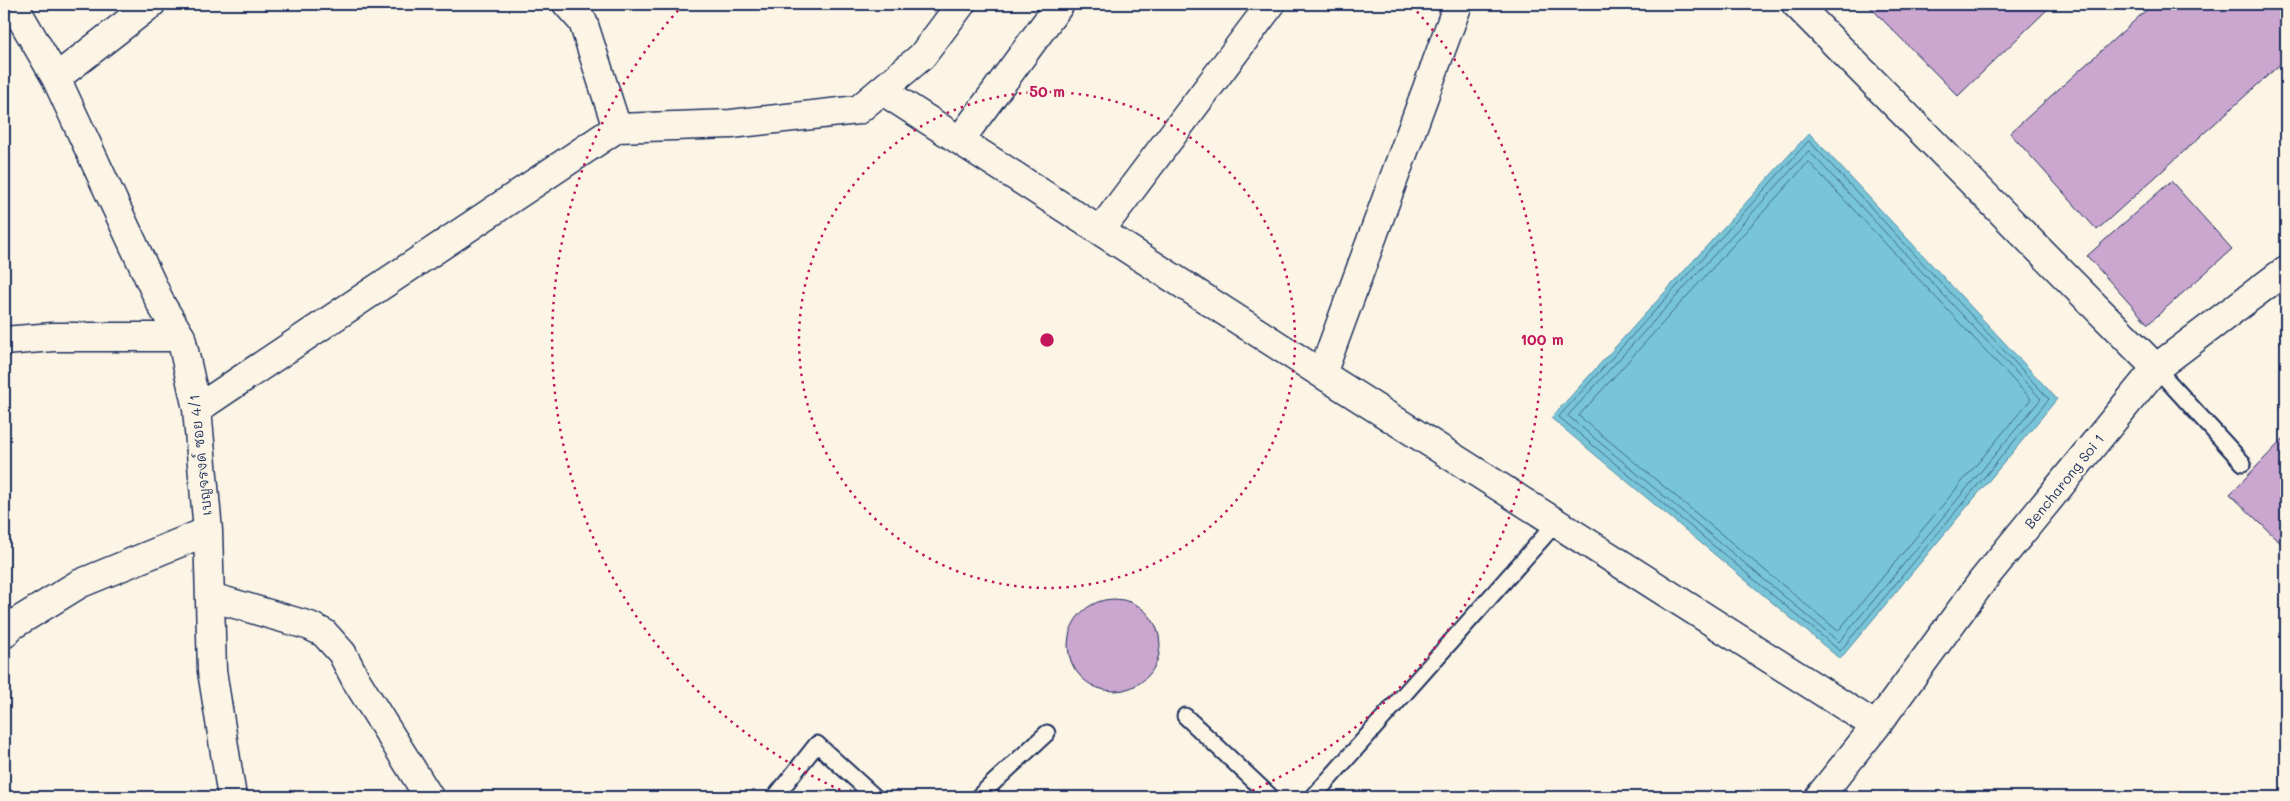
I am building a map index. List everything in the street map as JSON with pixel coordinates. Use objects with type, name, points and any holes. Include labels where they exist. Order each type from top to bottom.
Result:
[{"type":"street","name":"เบญจรงด์ ซอย 4/1","points":[[13,4],[56,78],[162,306],[181,337],[197,409],[208,531],[212,671],[232,797]]},
{"type":"street","points":[[56,78],[151,4]]},
{"type":"street","points":[[197,409],[618,128],[731,124],[858,110],[883,91],[922,56],[961,4]]},
{"type":"street","points":[[960,140],[1060,4]]},
{"type":"street","points":[[1100,231],[1270,4]]},
{"type":"street","points":[[1322,374],[1458,4]]},
{"type":"street","points":[[1796,4],[2156,368]]},
{"type":"street","points":[[581,10],[618,128]]},
{"type":"street","points":[[883,91],[1322,374],[1876,726]]},
{"type":"street","name":"Bencharong Soi 1","points":[[1819,797],[1876,726],[1983,580],[2156,368],[2286,270]]},
{"type":"street","points":[[4,341],[53,337],[181,337]]},
{"type":"street","points":[[4,634],[11,626],[79,584],[208,531]]},
{"type":"street","points":[[211,597],[310,626],[324,633],[342,653],[356,680],[429,797]]},
{"type":"lane","points":[[2156,368],[2244,463]]},
{"type":"lane","points":[[1313,797],[1556,523]]},
{"type":"lane","points":[[1185,716],[1271,797]]},
{"type":"lane","points":[[978,797],[1047,733]]},
{"type":"lane","points":[[775,797],[817,744],[875,797]]},
{"type":"water","points":[[1809,133],[2057,399],[1840,659],[1551,418]]},
{"type":"building","points":[[1867,4],[2053,4],[1958,96]]},
{"type":"building","points":[[2153,4],[2286,4],[2286,59],[2097,230],[2010,133]]},
{"type":"building","points":[[2171,181],[2232,249],[2148,324],[2087,256]]},
{"type":"building","points":[[2286,436],[2286,548],[2230,494]]},
{"type":"building","points":[[1114,599],[1132,603],[1146,613],[1156,627],[1160,645],[1156,663],[1146,677],[1132,687],[1114,691],[1096,687],[1082,677],[1072,663],[1068,645],[1072,627],[1082,613],[1096,603]]}]
